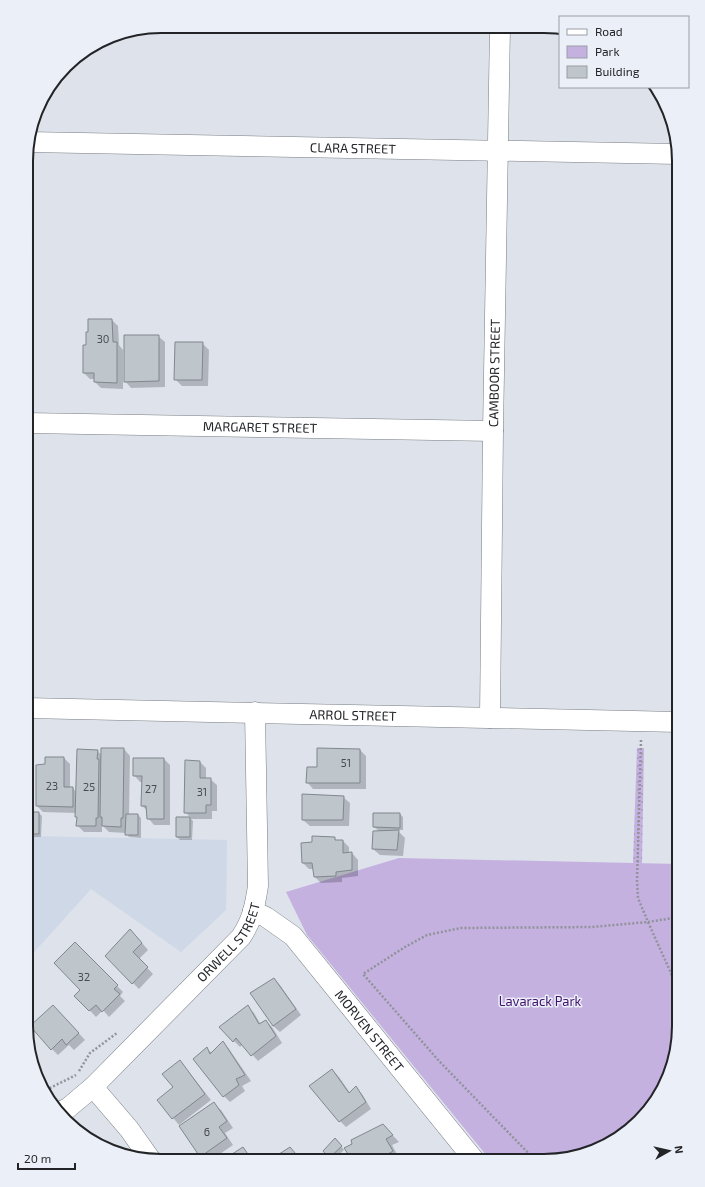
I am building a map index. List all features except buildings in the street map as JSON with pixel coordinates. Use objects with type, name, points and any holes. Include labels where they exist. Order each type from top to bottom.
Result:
[{"type":"street","name":"CAMBOOR STREET","points":[[490,718],[500,33]]},
{"type":"street","name":"CLARA STREET","points":[[34,142],[672,154]]},
{"type":"street","name":"MARGARET STREET","points":[[33,423],[493,431]]},
{"type":"street","name":"ARROL STREET","points":[[33,708],[672,722]]},
{"type":"street","name":"ORWELL STREET","points":[[64,1110],[93,1087],[241,937],[248,926],[254,911],[258,886],[255,712]]},
{"type":"street","name":"MORVEN STREET","points":[[254,911],[266,917],[293,936],[469,1154]]},
{"type":"street","points":[[93,1087],[129,1129],[146,1153]]},
{"type":"path","points":[[642,722],[637,874],[638,898],[672,975]]},
{"type":"path","points":[[529,1154],[439,1061],[363,974],[406,946],[427,935],[461,928],[592,927],[648,922],[672,918]]},
{"type":"path","points":[[49,1088],[78,1073],[90,1054],[118,1032]]},
{"type":"shaded area","points":[[33,836],[227,840],[226,910],[181,952],[91,889],[33,953]]},
{"type":"green space","points":[[637,748],[644,748],[642,863],[633,863]]},
{"type":"green space","name":"Lavarack Park","points":[[399,858],[672,864],[672,1035],[670,1051],[659,1083],[635,1117],[608,1137],[593,1144],[569,1152],[553,1154],[485,1154],[307,935],[286,892]]}]
